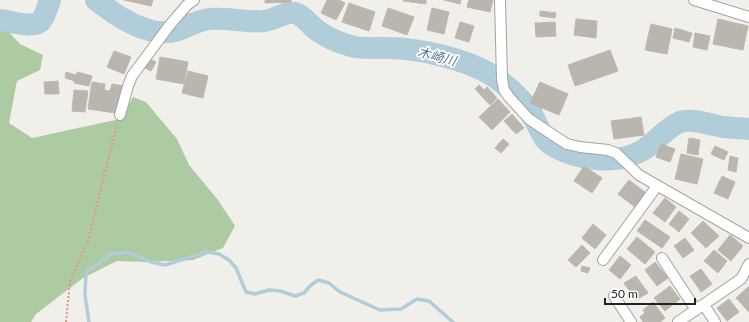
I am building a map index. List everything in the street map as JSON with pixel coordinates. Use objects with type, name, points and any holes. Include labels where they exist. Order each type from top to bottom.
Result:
[{"type":"street","points":[[120,115],[132,76],[169,26],[187,5],[194,0]]},
{"type":"street","points":[[500,0],[502,79],[504,90],[529,119],[567,144],[608,150],[616,153],[639,175],[749,238]]},
{"type":"street","points":[[694,0],[749,17]]},
{"type":"street","points":[[603,260],[657,186]]},
{"type":"street","points":[[662,258],[700,308],[714,322]]},
{"type":"street","points":[[678,322],[741,279],[749,264]]},
{"type":"street","points":[[614,296],[631,322]]},
{"type":"path","points":[[66,322],[70,282],[88,240],[120,115]]},
{"type":"green space","points":[[0,28],[7,30],[20,44],[43,55],[40,70],[17,81],[9,123],[32,138],[120,119],[133,97],[146,102],[177,139],[189,165],[218,200],[235,226],[223,248],[193,260],[145,262],[117,261],[83,278],[36,314],[31,322],[0,322]]},
{"type":"building","points":[[124,0],[153,0],[151,6]]},
{"type":"building","points":[[265,0],[291,0],[291,2],[265,3]]},
{"type":"building","points":[[327,0],[339,0],[345,3],[336,20],[321,13]]},
{"type":"building","points":[[426,0],[426,4],[403,1]]},
{"type":"building","points":[[444,0],[461,0],[460,4]]},
{"type":"building","points":[[469,0],[493,0],[490,12],[467,7]]},
{"type":"building","points":[[349,3],[375,12],[369,31],[342,22]]},
{"type":"building","points":[[388,8],[414,17],[407,35],[382,26]]},
{"type":"building","points":[[432,8],[449,12],[444,34],[427,30]]},
{"type":"building","points":[[540,11],[556,13],[555,18],[540,16]]},
{"type":"building","points":[[576,19],[597,21],[596,38],[574,35]]},
{"type":"building","points":[[718,19],[748,26],[743,50],[713,44]]},
{"type":"building","points":[[460,22],[474,26],[469,42],[455,38]]},
{"type":"building","points":[[555,22],[556,36],[536,37],[535,23]]},
{"type":"building","points":[[651,24],[672,29],[667,54],[645,50]]},
{"type":"building","points":[[675,28],[692,33],[689,42],[673,38]]},
{"type":"building","points":[[695,33],[710,36],[707,50],[693,47]]},
{"type":"building","points":[[610,50],[618,71],[575,86],[568,65]]},
{"type":"building","points":[[114,51],[131,57],[124,74],[107,67]]},
{"type":"building","points":[[160,57],[188,62],[184,84],[156,79]]},
{"type":"building","points":[[148,58],[156,62],[151,71],[143,67]]},
{"type":"building","points":[[188,71],[208,76],[203,98],[182,93]]},
{"type":"building","points":[[66,72],[76,75],[77,72],[92,76],[89,86],[74,83],[75,81],[65,78]]},
{"type":"building","points":[[58,81],[59,94],[45,94],[44,82]]},
{"type":"building","points":[[92,82],[105,84],[104,90],[110,91],[112,84],[124,86],[120,106],[116,105],[115,113],[88,109]]},
{"type":"building","points":[[540,82],[568,94],[559,115],[530,103]]},
{"type":"building","points":[[479,85],[484,90],[487,87],[497,98],[490,105],[475,89]]},
{"type":"building","points":[[74,90],[88,91],[85,112],[72,111]]},
{"type":"building","points":[[498,99],[510,112],[492,130],[479,117]]},
{"type":"building","points":[[512,114],[524,128],[516,134],[504,121]]},
{"type":"building","points":[[641,117],[644,135],[614,139],[611,121]]},
{"type":"building","points":[[689,138],[700,140],[698,155],[687,153]]},
{"type":"building","points":[[503,139],[509,144],[501,153],[495,148]]},
{"type":"building","points":[[661,144],[675,149],[670,162],[656,157]]},
{"type":"building","points":[[715,146],[728,152],[724,160],[711,154]]},
{"type":"building","points":[[681,154],[703,159],[697,184],[675,179]]},
{"type":"building","points":[[730,156],[738,158],[736,172],[728,170]]},
{"type":"building","points":[[584,166],[602,178],[592,193],[574,181]]},
{"type":"building","points":[[722,176],[735,182],[728,199],[714,193]]},
{"type":"building","points":[[629,180],[646,193],[635,207],[618,194]]},
{"type":"building","points":[[665,198],[676,207],[665,222],[653,213]]},
{"type":"building","points":[[679,211],[689,219],[679,232],[669,224]]},
{"type":"building","points":[[645,220],[670,237],[662,248],[637,231]]},
{"type":"building","points":[[703,221],[719,236],[706,248],[691,233]]},
{"type":"building","points":[[593,224],[606,235],[595,249],[582,238]]},
{"type":"building","points":[[730,235],[743,246],[731,261],[718,250]]},
{"type":"building","points":[[637,237],[655,252],[645,264],[627,249]]},
{"type":"building","points":[[685,238],[694,250],[683,258],[674,246]]},
{"type":"building","points":[[582,245],[590,253],[576,267],[568,260]]},
{"type":"building","points":[[714,250],[727,261],[718,273],[704,261]]},
{"type":"building","points":[[620,256],[631,265],[620,279],[609,270]]},
{"type":"building","points":[[655,262],[668,278],[657,286],[645,270]]},
{"type":"building","points":[[582,266],[590,268],[588,273],[581,271]]},
{"type":"building","points":[[701,269],[712,284],[701,292],[690,276]]},
{"type":"building","points":[[636,276],[648,293],[636,300],[624,283]]},
{"type":"building","points":[[670,286],[680,299],[665,311],[654,298]]},
{"type":"building","points":[[748,287],[749,288],[749,312],[736,298]]},
{"type":"building","points":[[729,299],[739,312],[727,321],[717,308]]},
{"type":"building","points":[[653,302],[665,318],[660,322],[643,322],[640,317],[645,313],[643,310]]},
{"type":"waterway","name":"木崎川","points":[[0,20],[22,24],[38,23],[44,16],[50,0]]},
{"type":"waterway","name":"木崎川","points":[[96,0],[123,19],[154,31],[175,31],[197,22],[210,19],[264,21],[287,13],[295,13],[302,16],[322,34],[351,46],[361,48],[414,50],[444,56],[473,66],[496,78],[516,94],[525,104],[532,114],[540,131],[549,143],[563,151],[582,157],[618,159],[632,155],[642,151],[668,129],[684,121],[702,122],[723,127],[749,129]]},
{"type":"waterway","points":[[89,322],[85,295],[86,272],[112,254],[128,252],[151,262],[165,265],[207,252],[219,254],[229,260],[236,268],[246,292],[255,294],[269,290],[280,291],[295,296],[304,293],[318,280],[329,283],[340,292],[380,310],[401,309],[417,299],[429,301],[453,322]]}]
